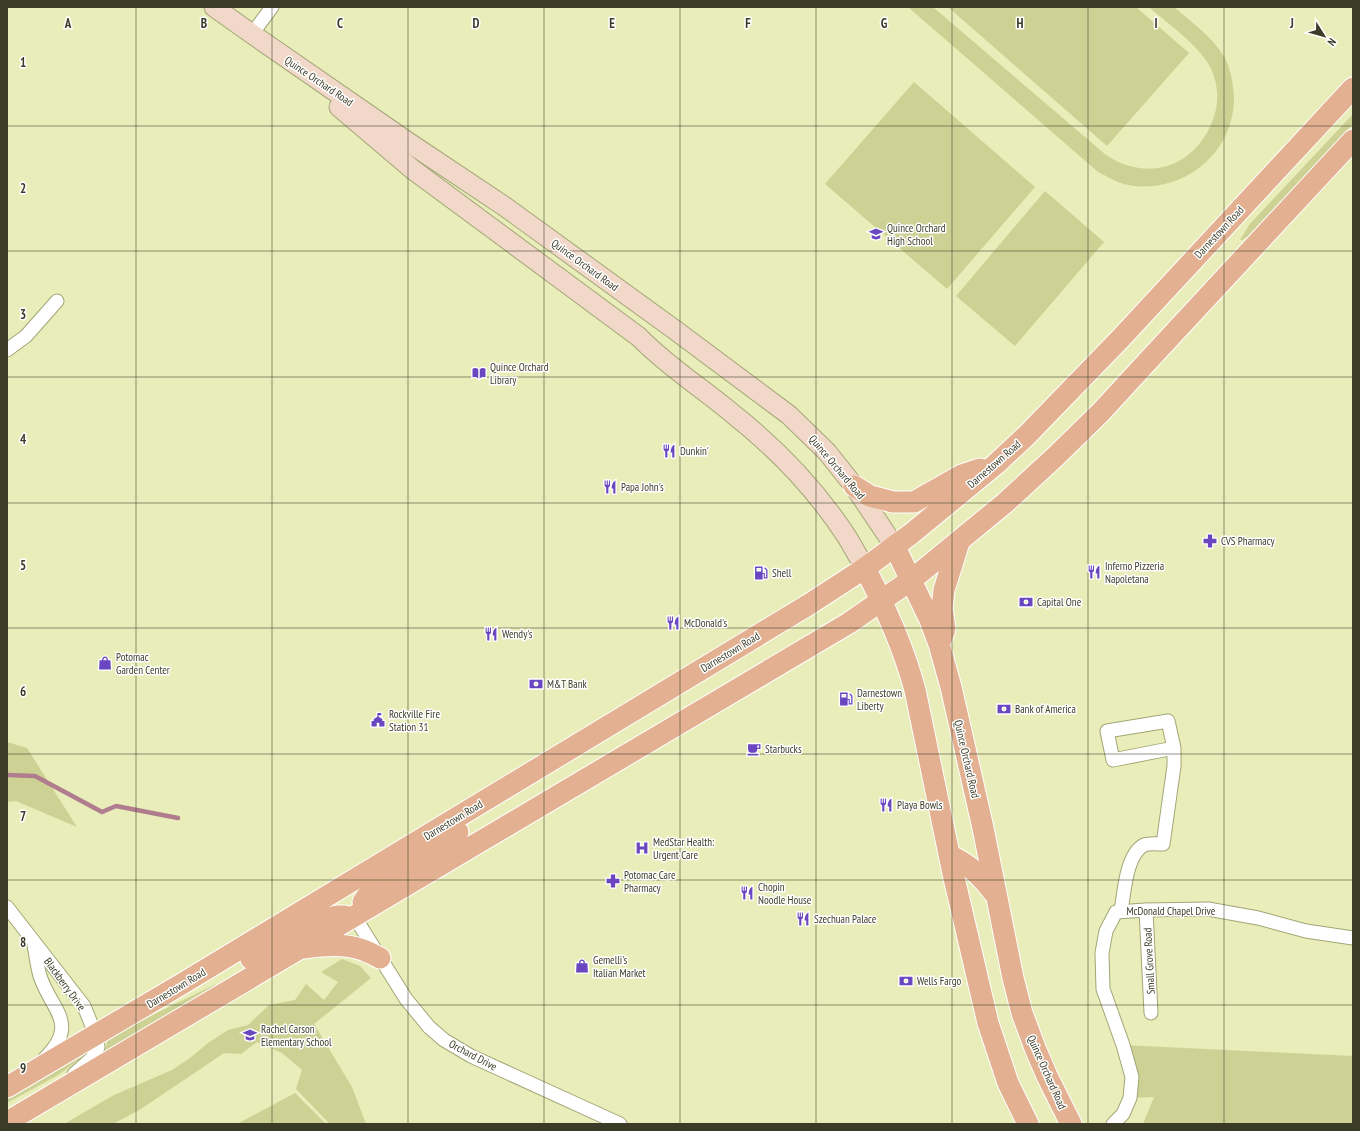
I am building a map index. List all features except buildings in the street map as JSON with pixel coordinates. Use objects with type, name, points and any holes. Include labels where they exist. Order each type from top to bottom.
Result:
[{"type":"main road","name":"Darnestown Road","points":[[7,1087],[96,1036],[817,599],[894,547],[996,464],[1027,435],[1078,383],[1353,88]]},
{"type":"main road","points":[[7,1122],[45,1101],[849,623],[911,580],[959,542],[1055,457],[1101,412],[1353,140]]},
{"type":"main road","points":[[854,486],[870,496],[893,502],[914,502],[962,475],[996,464]]},
{"type":"main road","points":[[939,644],[945,629],[942,608],[944,590],[959,542]]},
{"type":"main road","name":"Quince Orchard Road","points":[[894,547],[930,620],[939,644],[955,702],[983,828],[1013,978],[1022,1013],[1038,1055],[1071,1124]]},
{"type":"main road","name":"Quince Orchard Road","points":[[865,568],[882,600],[902,648],[915,690],[949,855],[988,1023],[1008,1083],[1028,1124]]},
{"type":"main road","points":[[354,916],[366,896],[390,875],[424,856],[465,826],[494,795]]},
{"type":"main road","points":[[949,855],[965,862],[995,893]]},
{"type":"main road","points":[[180,985],[216,979],[317,921],[337,916],[354,916]]},
{"type":"main road","points":[[299,949],[325,944],[344,946],[362,949],[380,958]]},
{"type":"street","name":"Quince Orchard Road","points":[[214,7],[408,142],[510,210],[789,415],[827,452],[854,486],[894,547]]},
{"type":"street","points":[[252,34],[272,7]]},
{"type":"street","name":"Quince Orchard Road","points":[[252,34],[412,169],[639,337],[655,354],[754,431],[780,456],[818,498],[847,537],[865,568]]},
{"type":"street","points":[[7,350],[26,336],[57,301]]},
{"type":"street","points":[[1121,911],[1126,877],[1136,852],[1145,845],[1163,844],[1174,766],[1174,748],[1168,721],[1107,731],[1113,760],[1174,748]]},
{"type":"street","name":"Blackberry Drive","points":[[7,908],[84,1006],[96,1036],[98,1047],[96,1053],[45,1101]]},
{"type":"street","name":"McDonald Chapel Drive","points":[[1113,1124],[1122,1114],[1130,1098],[1132,1077],[1123,1045],[1103,989],[1102,953],[1106,931],[1116,912],[1208,909],[1258,918],[1306,931],[1353,938]]},
{"type":"street","name":"Small Grove Road","points":[[1146,910],[1151,1013]]},
{"type":"street","name":"Orchard Drive","points":[[354,916],[413,1008],[429,1027],[444,1040],[471,1056],[620,1124]]},
{"type":"street","name":"Blackberry Drive","points":[[26,1077],[54,1049],[62,1030],[60,1016],[40,976],[33,941]]},
{"type":"green space","points":[[908,7],[933,7],[1106,155],[1121,163],[1137,168],[1152,169],[1167,166],[1181,160],[1193,150],[1204,138],[1212,122],[1217,103],[1217,90],[1214,77],[1201,53],[1149,7],[1174,7],[1214,43],[1225,58],[1229,67],[1234,96],[1232,116],[1226,134],[1217,150],[1205,163],[1190,174],[1173,182],[1155,186],[1135,186],[1120,183],[1098,172]]},
{"type":"green space","points":[[948,7],[1136,7],[1189,53],[1107,146]]},
{"type":"green space","points":[[914,82],[1035,187],[947,289],[825,184]]},
{"type":"green space","points":[[1353,114],[1353,124],[1270,214],[1247,237],[1240,240],[1249,225]]},
{"type":"green space","points":[[1045,191],[1104,242],[1015,346],[956,296]]},
{"type":"green space","points":[[7,742],[27,748],[77,827],[16,801],[7,802]]},
{"type":"green space","points":[[342,959],[360,966],[371,978],[314,1024],[352,1087],[366,1124],[330,1124],[296,1089],[302,1070],[282,1053],[257,1042],[241,1054],[224,1053],[141,1109],[113,1124],[64,1124],[114,1095],[172,1070],[228,1030],[248,1025],[269,1005],[295,1000],[306,984],[324,1000],[338,982],[321,972]]},
{"type":"green space","points":[[216,984],[218,987],[104,1053],[107,1044],[106,1038]]},
{"type":"green space","points":[[1123,1045],[1353,1056],[1353,1124],[1143,1124],[1154,1097],[1130,1098]]},
{"type":"green space","points":[[81,1057],[58,1075],[7,1103],[7,1097],[72,1060]]},
{"type":"green space","points":[[295,1093],[326,1124],[237,1124]]},
{"type":"waterway","points":[[7,775],[35,776],[102,812],[116,806],[178,818]]},
{"type":"place","name":"Quince Orchard High School","points":[[876,234]]},
{"type":"place","name":"Quince Orchard Library","points":[[479,373]]},
{"type":"place","name":"Dunkin'","points":[[669,451]]},
{"type":"place","name":"Papa John's","points":[[610,487]]},
{"type":"place","name":"CVS Pharmacy","points":[[1210,541]]},
{"type":"place","name":"Inferno Pizzeria Napoletana","points":[[1094,572]]},
{"type":"place","name":"Shell","points":[[761,573]]},
{"type":"place","name":"Capital One","points":[[1026,602]]},
{"type":"place","name":"McDonald's","points":[[673,623]]},
{"type":"place","name":"Wendy's","points":[[491,634]]},
{"type":"place","name":"Potomac Garden Center","points":[[105,663]]},
{"type":"place","name":"M&T Bank","points":[[536,684]]},
{"type":"place","name":"Darnestown Liberty","points":[[846,699]]},
{"type":"place","name":"Bank of America","points":[[1004,709]]},
{"type":"place","name":"Rockville Fire Station 31","points":[[378,720]]},
{"type":"place","name":"Starbucks","points":[[754,749]]},
{"type":"place","name":"Playa Bowls","points":[[886,805]]},
{"type":"place","name":"MedStar Health: Urgent Care","points":[[642,848]]},
{"type":"place","name":"Potomac Care Pharmacy","points":[[613,881]]},
{"type":"place","name":"Chopin Noodle House","points":[[747,893]]},
{"type":"place","name":"Szechuan Palace","points":[[803,919]]},
{"type":"place","name":"Gemelli's Italian Market","points":[[582,966]]},
{"type":"place","name":"Wells Fargo","points":[[906,981]]},
{"type":"place","name":"Rachel Carson Elementary School","points":[[250,1035]]}]
